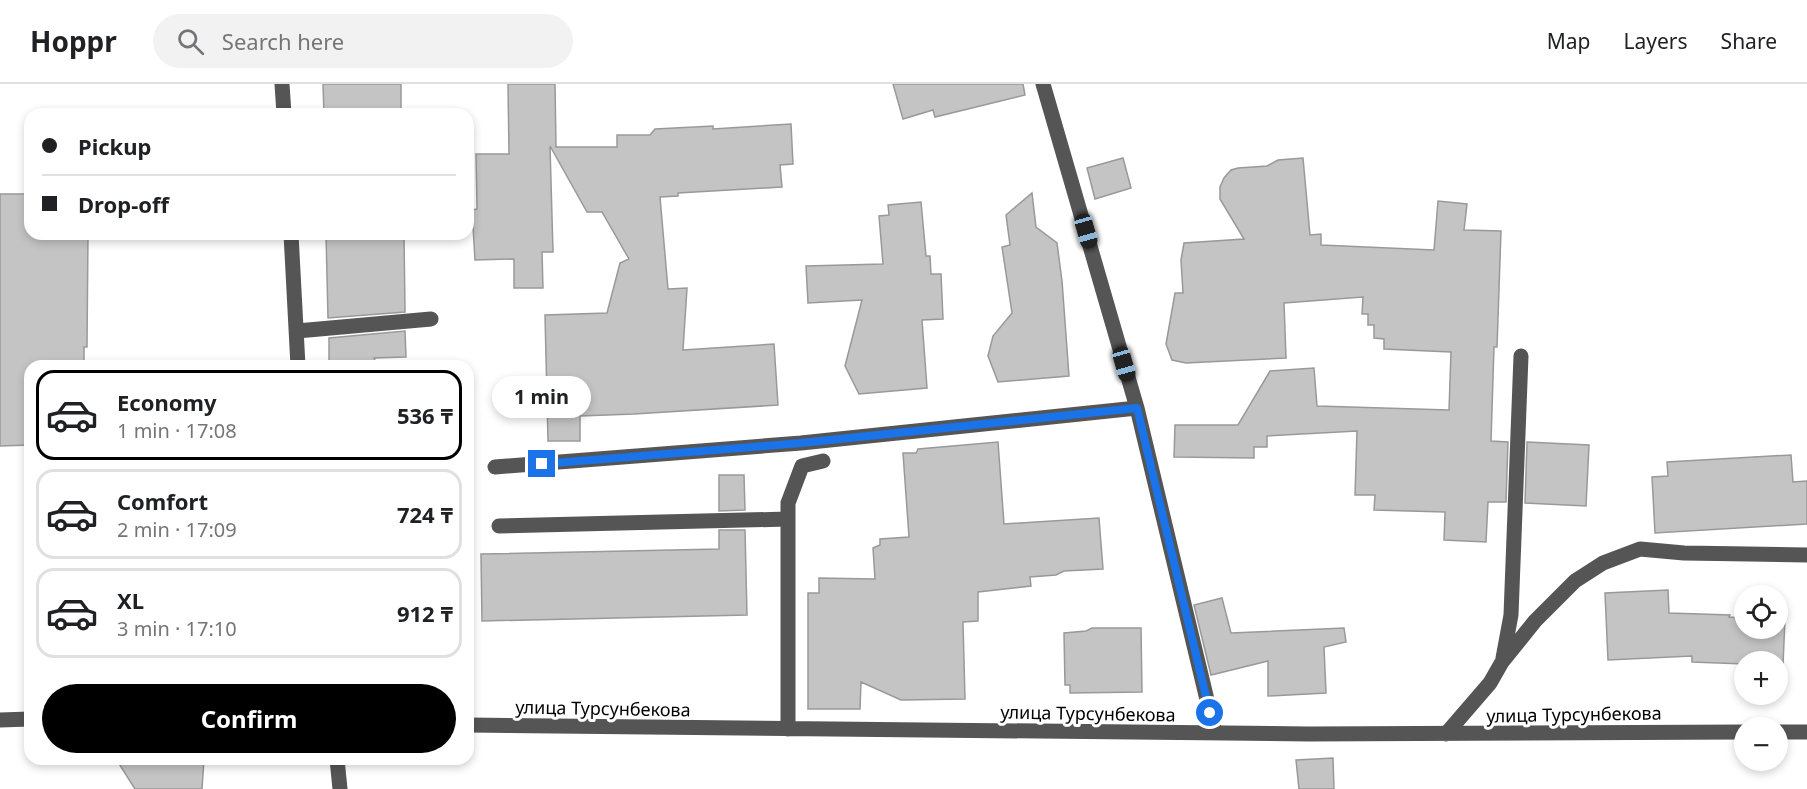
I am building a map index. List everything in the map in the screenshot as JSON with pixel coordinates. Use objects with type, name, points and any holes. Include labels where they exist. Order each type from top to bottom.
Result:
[{"type":"street","points":[[282,84],[284,108]]},
{"type":"street","points":[[1043,84],[1137,408],[1215,734]]},
{"type":"street","points":[[291,240],[298,360]]},
{"type":"street","points":[[297,331],[431,319]]},
{"type":"street","points":[[1502,662],[1511,615],[1521,356]]},
{"type":"street","points":[[495,467],[801,443],[1137,408]]},
{"type":"street","points":[[788,729],[788,502],[802,466],[823,461]]},
{"type":"street","points":[[499,525],[788,519]]},
{"type":"street","points":[[1446,734],[1490,682],[1502,662],[1535,621],[1575,581],[1603,562],[1640,549],[1684,553],[1807,555]]},
{"type":"street","points":[[0,720],[24,719]]},
{"type":"street","name":"улица Турсунбекова","points":[[474,725],[1215,734],[1734,732]]},
{"type":"street","points":[[1788,732],[1807,732]]},
{"type":"street","points":[[338,765],[340,789]]},
{"type":"building","points":[[323,84],[401,84],[401,108],[324,108]]},
{"type":"building","points":[[508,84],[555,84],[556,147],[617,147],[617,135],[650,135],[655,129],[713,126],[713,129],[791,124],[793,164],[780,165],[782,187],[678,193],[678,196],[660,197],[668,289],[687,288],[683,350],[774,344],[778,405],[580,416],[580,441],[548,441],[545,315],[607,313],[620,263],[629,259],[602,212],[587,212],[550,146],[553,252],[542,252],[543,288],[514,288],[514,259],[475,260],[476,154],[509,154]]},
{"type":"building","points":[[893,84],[1023,84],[1025,95],[935,117],[933,110],[903,119]]},
{"type":"building","points":[[1123,158],[1131,188],[1095,199],[1087,168]]},
{"type":"building","points":[[1303,158],[1310,235],[1321,234],[1321,245],[1434,250],[1438,201],[1467,204],[1464,230],[1501,231],[1491,441],[1508,442],[1506,502],[1488,502],[1486,542],[1444,540],[1445,512],[1374,510],[1375,495],[1355,495],[1357,431],[1267,436],[1267,447],[1254,447],[1254,458],[1174,457],[1175,425],[1238,425],[1270,371],[1314,368],[1317,406],[1449,410],[1451,352],[1384,349],[1384,339],[1374,338],[1374,325],[1368,325],[1368,314],[1362,314],[1363,297],[1284,303],[1286,358],[1186,363],[1172,360],[1166,344],[1175,293],[1183,293],[1181,260],[1184,243],[1244,239],[1220,199],[1220,187],[1224,178],[1231,170],[1238,168],[1267,166],[1278,160]]},
{"type":"building","points":[[1032,193],[1036,227],[1057,243],[1069,376],[998,382],[988,356],[993,336],[1012,313],[1002,247],[1010,245],[1006,215]]},
{"type":"building","points":[[0,194],[24,194],[24,240],[88,240],[87,347],[84,347],[84,360],[24,360],[24,445],[0,446]]},
{"type":"building","points":[[921,202],[926,256],[930,256],[931,274],[941,274],[943,319],[922,320],[927,388],[859,394],[845,366],[862,300],[808,303],[806,266],[883,264],[879,216],[889,215],[888,205]]},
{"type":"building","points":[[326,240],[404,240],[405,312],[328,318]]},
{"type":"building","points":[[405,331],[406,357],[329,360],[329,338]]},
{"type":"building","points":[[998,442],[1004,524],[1099,518],[1103,569],[1064,571],[1056,575],[1030,577],[1031,586],[978,592],[978,621],[963,622],[965,699],[901,700],[861,682],[860,709],[808,709],[808,593],[819,593],[819,578],[875,579],[873,548],[880,545],[880,539],[909,537],[903,453],[916,453],[918,449]]},
{"type":"building","points":[[1527,442],[1589,445],[1586,506],[1525,503]]},
{"type":"building","points":[[1791,455],[1793,482],[1807,481],[1807,524],[1655,533],[1652,477],[1668,476],[1667,462]]},
{"type":"building","points":[[719,475],[744,475],[745,510],[719,511]]},
{"type":"building","points":[[719,530],[745,530],[747,615],[482,621],[481,554],[719,549]]},
{"type":"building","points":[[1668,590],[1669,613],[1730,615],[1729,617],[1734,617],[1734,639],[1784,639],[1784,651],[1734,651],[1734,664],[1692,662],[1692,656],[1608,660],[1605,593]]},
{"type":"building","points":[[1222,598],[1231,633],[1344,628],[1346,642],[1324,647],[1326,693],[1268,696],[1268,661],[1211,675],[1194,605]]},
{"type":"building","points":[[1092,628],[1141,628],[1142,692],[1070,693],[1070,685],[1065,685],[1064,633],[1086,631]]},
{"type":"building","points":[[1333,758],[1334,789],[1299,789],[1296,760]]},
{"type":"building","points":[[120,765],[204,765],[202,789],[135,789]]},
{"type":"route","points":[[542,464],[801,443],[1137,408],[1210,713]]}]
